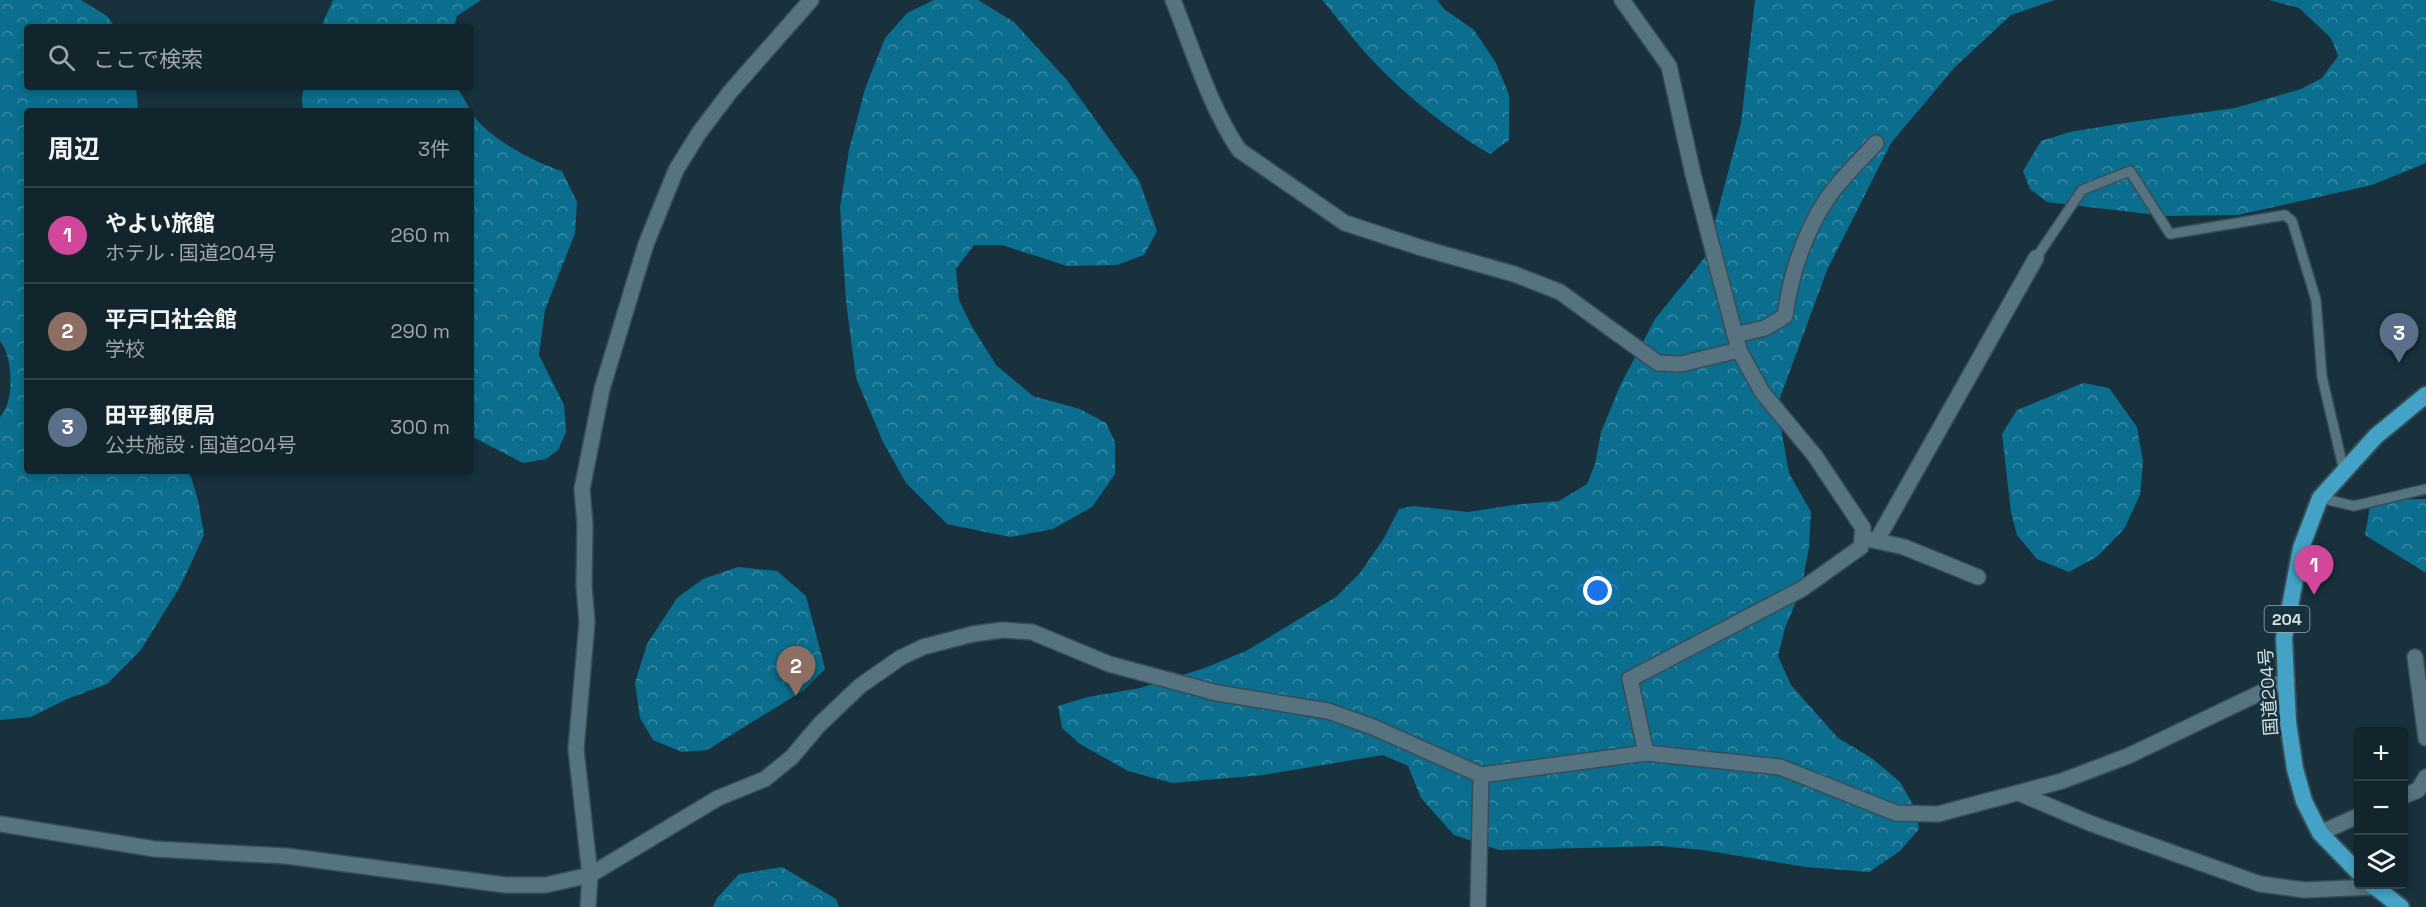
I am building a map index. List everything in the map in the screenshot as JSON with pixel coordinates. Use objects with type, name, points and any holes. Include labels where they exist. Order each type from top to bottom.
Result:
[{"type":"highway","name":"国道204号","points":[[2354,868],[2320,833],[2304,801],[2295,769],[2288,722],[2284,638],[2301,548],[2320,498],[2376,436],[2426,395]]},
{"type":"highway","points":[[2376,889],[2401,907]]},
{"type":"street","points":[[588,907],[590,875],[576,748],[587,622],[582,489],[602,389],[646,244],[676,170],[699,133],[730,92],[811,0]]},
{"type":"street","points":[[1173,0],[1213,99],[1239,150],[1345,223],[1514,274],[1560,292],[1658,363],[1681,363],[1739,350]]},
{"type":"street","points":[[1622,0],[1669,66],[1693,174],[1739,350],[1762,392],[1815,456],[1870,539],[1904,547],[1978,577]]},
{"type":"street","points":[[1735,334],[1765,328],[1785,316],[1790,281],[1806,235],[1828,197],[1876,143]]},
{"type":"street","points":[[1646,753],[1630,679],[1802,589],[1870,539],[2036,258]]},
{"type":"street","points":[[0,824],[155,849],[286,856],[505,885],[546,885],[590,875],[718,798],[765,779],[792,757],[819,725],[860,686],[900,658],[923,647],[973,633],[1002,630],[1032,632],[1109,664],[1216,693],[1328,711],[1373,727],[1481,775],[1646,753],[1780,767],[1896,813],[1938,814],[2062,782],[2128,756],[2287,680]]},
{"type":"street","points":[[2415,657],[2426,738]]},
{"type":"street","points":[[1478,907],[1481,775]]},
{"type":"street","points":[[2408,794],[2418,790],[2426,777]]},
{"type":"street","points":[[2020,794],[2092,824],[2260,884],[2305,890],[2354,887]]},
{"type":"street","points":[[2320,833],[2354,818]]},
{"type":"lane","points":[[2036,258],[2082,190],[2130,171],[2170,234],[2285,215],[2292,221],[2316,300],[2322,377],[2344,471]]},
{"type":"lane","points":[[2320,498],[2354,506],[2426,489]]},
{"type":"green space","points":[[0,0],[81,0],[107,16],[113,24],[24,24],[24,90],[136,90],[138,108],[24,108],[24,474],[188,474],[198,500],[204,535],[180,587],[140,651],[107,684],[67,699],[31,717],[0,720],[0,417],[8,401],[10,368],[8,357],[0,341]]},
{"type":"green space","points":[[333,0],[481,0],[457,16],[455,24],[322,24]]},
{"type":"green space","points":[[934,0],[978,0],[1014,22],[1066,79],[1139,180],[1157,231],[1144,255],[1117,265],[1067,266],[1002,245],[974,245],[956,269],[959,300],[971,325],[996,365],[1033,396],[1080,409],[1106,423],[1115,442],[1115,474],[1092,507],[1053,529],[1010,537],[947,524],[906,483],[883,442],[856,378],[846,301],[840,207],[849,150],[865,89],[885,38],[907,13]]},
{"type":"green space","points":[[1322,0],[1437,0],[1444,9],[1474,30],[1496,63],[1509,95],[1509,140],[1490,154],[1440,120],[1406,93],[1376,64]]},
{"type":"green space","points":[[1755,0],[2055,0],[2011,15],[1955,67],[1891,143],[1827,270],[1777,406],[1789,473],[1811,512],[1809,547],[1801,590],[1785,628],[1778,656],[1791,685],[1838,738],[1873,759],[1900,782],[1916,810],[1919,829],[1900,851],[1869,872],[1806,867],[1703,850],[1660,846],[1499,850],[1454,835],[1421,798],[1408,766],[1383,755],[1263,775],[1172,783],[1128,771],[1080,744],[1062,728],[1058,706],[1088,697],[1140,688],[1202,669],[1246,651],[1336,597],[1360,573],[1384,538],[1399,509],[1413,506],[1468,512],[1559,501],[1587,484],[1595,464],[1601,432],[1620,386],[1655,319],[1706,256],[1741,123]]},
{"type":"green space","points":[[2269,0],[2426,0],[2426,163],[2372,185],[2238,215],[2165,216],[2047,202],[2030,189],[2023,171],[2041,141],[2070,132],[2235,108],[2301,89],[2322,78],[2338,56],[2331,38],[2299,8]]},
{"type":"green space","points":[[303,90],[459,90],[469,108],[303,108]]},
{"type":"green space","points":[[474,116],[487,130],[512,148],[538,162],[562,171],[577,202],[575,233],[545,310],[539,355],[564,405],[566,432],[558,450],[546,459],[523,463],[474,438]]},
{"type":"green space","points":[[2083,383],[2109,388],[2137,427],[2143,462],[2140,495],[2124,529],[2098,556],[2069,572],[2037,559],[2017,535],[2011,512],[2002,434],[2017,410]]},
{"type":"green space","points":[[2426,499],[2426,573],[2365,535],[2371,500]]},
{"type":"green space","points":[[738,567],[777,571],[806,596],[825,669],[804,690],[707,750],[682,752],[653,740],[640,718],[635,683],[647,644],[677,598],[703,579]]},
{"type":"green space","points":[[782,867],[836,899],[839,907],[713,907],[717,898],[739,874]]},
{"type":"place","name":"田平郵便局","points":[[2399,363]]},
{"type":"place","name":"やよい旅館","points":[[2314,595]]},
{"type":"place","name":"平戸口社会館","points":[[796,696]]}]
